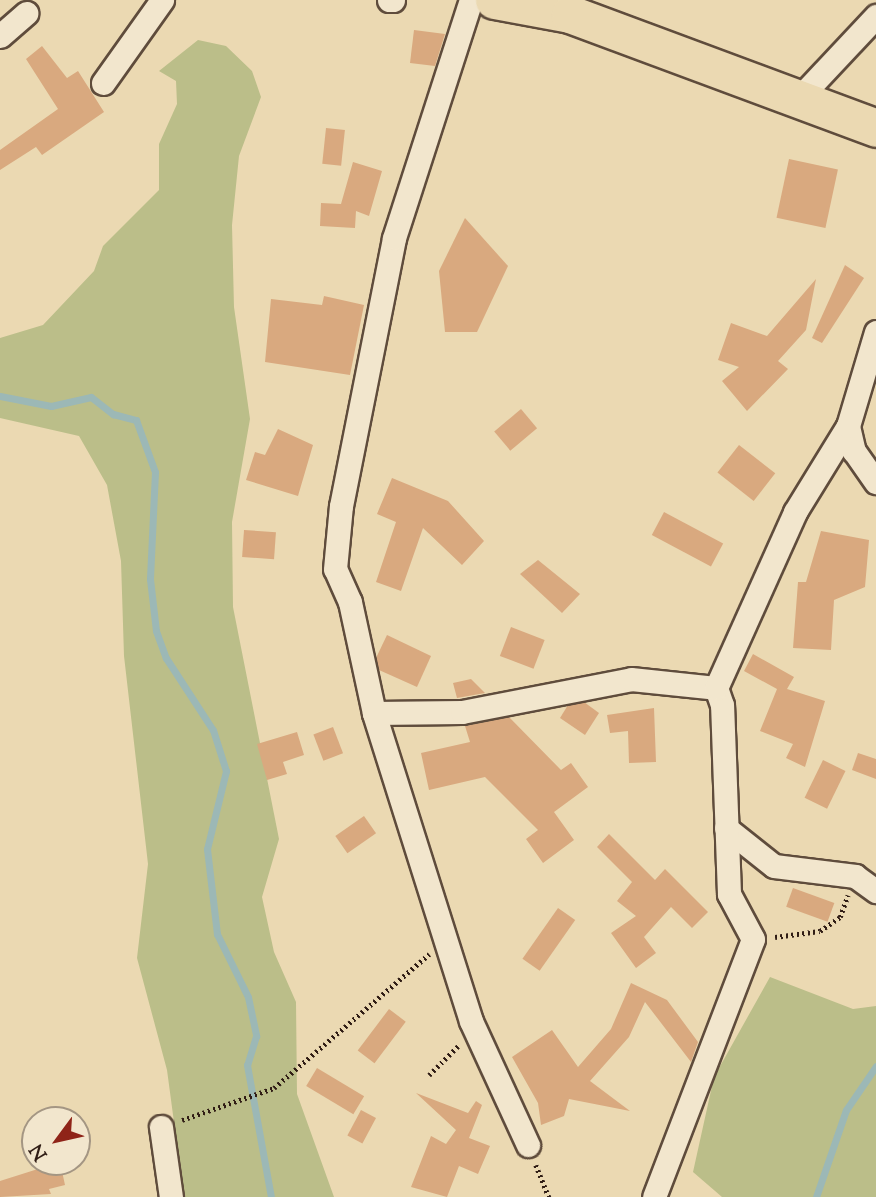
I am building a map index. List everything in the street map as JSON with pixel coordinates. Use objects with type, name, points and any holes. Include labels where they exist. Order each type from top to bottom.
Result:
[{"type":"main road","points":[[494,0],[576,7],[876,128]]},
{"type":"street","points":[[103,83],[162,0]]},
{"type":"street","points":[[471,0],[394,238],[341,506],[335,569],[350,601],[374,713],[471,1021],[528,1145]]},
{"type":"street","points":[[0,36],[26,13]]},
{"type":"street","points":[[801,96],[876,16]]},
{"type":"street","points":[[654,1197],[753,939],[729,894],[722,705],[716,688],[795,512],[848,426],[876,332]]},
{"type":"street","points":[[848,426],[854,451],[876,482]]},
{"type":"street","points":[[374,713],[462,712],[632,679],[716,688]]},
{"type":"street","points":[[726,828],[774,866],[855,876],[876,891]]},
{"type":"street","points":[[161,1126],[171,1197]]},
{"type":"path","points":[[753,939],[820,931],[840,917],[855,876]]},
{"type":"path","points":[[161,1126],[274,1088],[314,1059],[444,939]]},
{"type":"path","points":[[429,1074],[466,1036],[471,1021]]},
{"type":"path","points":[[528,1145],[549,1197]]},
{"type":"green space","points":[[198,40],[226,46],[252,71],[261,97],[239,156],[232,225],[234,307],[250,419],[232,522],[233,607],[279,839],[262,897],[274,952],[296,1002],[297,1094],[334,1197],[184,1197],[167,1070],[137,958],[148,864],[124,656],[121,561],[107,485],[79,436],[0,418],[0,338],[43,325],[94,271],[103,246],[159,190],[159,144],[177,104],[176,81],[159,71]]},
{"type":"green space","points":[[770,977],[853,1009],[876,1006],[876,1197],[722,1197],[693,1172],[714,1077]]},
{"type":"building","points":[[414,30],[445,34],[435,66],[410,63]]},
{"type":"building","points":[[42,46],[67,78],[78,71],[104,112],[42,155],[36,147],[0,170],[0,150],[58,109],[26,59]]},
{"type":"building","points":[[326,128],[345,130],[341,166],[322,164]]},
{"type":"building","points":[[789,159],[838,169],[825,228],[777,218]]},
{"type":"building","points":[[353,162],[382,171],[369,216],[356,211],[355,228],[320,226],[321,203],[341,204]]},
{"type":"building","points":[[465,218],[508,266],[477,332],[445,332],[439,271]]},
{"type":"building","points":[[845,265],[864,278],[822,343],[812,338]]},
{"type":"building","points":[[816,279],[806,330],[778,361],[788,369],[747,411],[722,381],[739,367],[718,360],[731,323],[767,336]]},
{"type":"building","points":[[324,296],[364,305],[350,375],[265,362],[271,299],[322,305]]},
{"type":"building","points":[[521,409],[537,428],[510,451],[494,431]]},
{"type":"building","points":[[278,429],[313,445],[298,496],[246,480],[255,452],[265,455]]},
{"type":"building","points":[[739,445],[775,473],[754,501],[717,473]]},
{"type":"building","points":[[392,478],[448,501],[484,541],[462,565],[423,528],[401,591],[376,582],[396,522],[377,514]]},
{"type":"building","points":[[664,512],[723,543],[711,566],[652,535]]},
{"type":"building","points":[[244,530],[276,532],[274,559],[242,557]]},
{"type":"building","points":[[821,531],[869,540],[865,587],[834,600],[831,650],[793,648],[798,582],[806,582]]},
{"type":"building","points":[[538,560],[580,594],[562,613],[520,574]]},
{"type":"building","points":[[511,627],[545,640],[533,669],[500,656]]},
{"type":"building","points":[[387,635],[431,656],[417,687],[379,670],[376,658]]},
{"type":"building","points":[[753,654],[794,677],[787,689],[825,701],[805,767],[786,758],[793,744],[760,731],[777,689],[744,671]]},
{"type":"building","points":[[471,679],[485,693],[457,698],[453,683]]},
{"type":"building","points":[[584,702],[599,713],[585,735],[560,718],[568,705]]},
{"type":"building","points":[[654,708],[656,762],[629,763],[628,731],[610,733],[607,715]]},
{"type":"building","points":[[509,717],[561,770],[571,763],[588,787],[554,812],[574,840],[543,863],[526,839],[538,830],[485,777],[429,790],[421,753],[470,742],[465,726]]},
{"type":"building","points":[[333,727],[343,753],[323,761],[313,735]]},
{"type":"building","points":[[297,732],[304,755],[283,762],[287,774],[267,780],[257,744]]},
{"type":"building","points":[[858,753],[876,759],[876,779],[852,770]]},
{"type":"building","points":[[823,760],[845,771],[827,809],[805,798]]},
{"type":"building","points":[[364,816],[376,833],[347,853],[335,836]]},
{"type":"building","points":[[609,834],[655,880],[665,869],[708,912],[692,928],[671,907],[644,937],[656,953],[636,968],[611,933],[636,916],[617,901],[632,882],[597,847]]},
{"type":"building","points":[[793,888],[834,903],[828,922],[786,907]]},
{"type":"building","points":[[558,908],[575,920],[540,971],[522,959]]},
{"type":"building","points":[[631,983],[667,1000],[698,1042],[691,1062],[645,1002],[629,1037],[590,1081],[630,1111],[569,1099],[564,1116],[541,1125],[538,1103],[512,1057],[552,1030],[578,1067],[611,1029]]},
{"type":"building","points":[[389,1009],[406,1022],[374,1063],[358,1051]]},
{"type":"building","points":[[317,1068],[364,1096],[353,1114],[306,1086]]},
{"type":"building","points":[[416,1093],[468,1113],[476,1101],[482,1105],[469,1138],[490,1146],[478,1174],[459,1166],[447,1197],[411,1187],[431,1136],[446,1144],[456,1130]]},
{"type":"building","points":[[361,1110],[376,1118],[362,1144],[347,1136]]},
{"type":"building","points":[[21,1174],[63,1176],[65,1185],[49,1189],[51,1194],[0,1197],[0,1181]]},
{"type":"waterway","points":[[0,396],[51,406],[91,397],[113,414],[136,420],[155,472],[150,579],[156,631],[166,658],[213,730],[226,771],[207,849],[217,934],[248,997],[256,1036],[247,1065],[271,1197]]},
{"type":"waterway","points":[[816,1197],[846,1110],[876,1066]]}]
